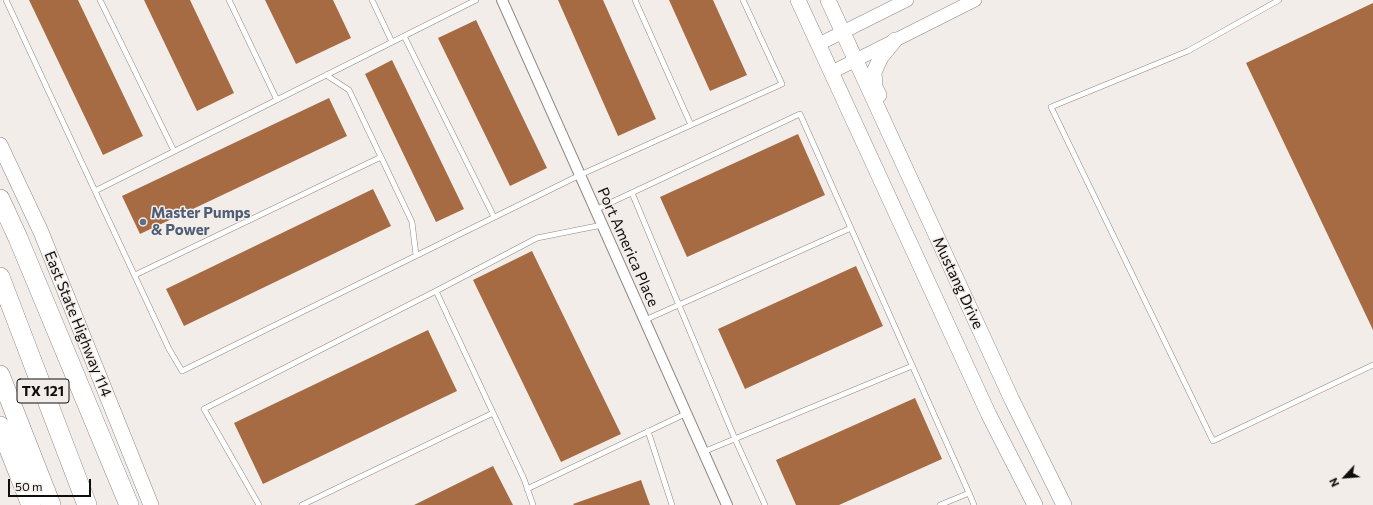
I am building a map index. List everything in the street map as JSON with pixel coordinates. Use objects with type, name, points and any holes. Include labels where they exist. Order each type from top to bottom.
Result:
[{"type":"highway","points":[[0,199],[18,238],[130,505]]},
{"type":"highway","name":"TX 121","points":[[0,277],[86,505]]},
{"type":"highway","points":[[0,375],[51,505]]},
{"type":"highway","points":[[0,426],[31,505]]},
{"type":"main road","name":"Mustang Drive","points":[[798,0],[989,415],[1035,505]]},
{"type":"main road","name":"Mustang Drive","points":[[828,0],[1012,400],[1064,505]]},
{"type":"main road","points":[[895,40],[881,57],[874,72],[875,86],[920,200]]},
{"type":"main road","name":"East State Highway 114","points":[[0,145],[41,232],[151,505]]},
{"type":"street","name":"Port America Place","points":[[502,0],[685,414],[727,505]]},
{"type":"street","points":[[819,44],[907,0]]},
{"type":"street","points":[[832,72],[975,0]]},
{"type":"lane","points":[[6,0],[169,349],[182,371],[580,175],[782,84],[743,0]]},
{"type":"lane","points":[[100,0],[174,151]]},
{"type":"lane","points":[[229,0],[277,100]]},
{"type":"lane","points":[[372,0],[392,42]]},
{"type":"lane","points":[[95,191],[469,2],[476,0]]},
{"type":"lane","points":[[634,0],[691,125]]},
{"type":"lane","points":[[1279,0],[1188,51],[1051,107],[1213,442],[1373,365]]},
{"type":"lane","points":[[404,36],[494,217]]},
{"type":"lane","points":[[326,75],[349,90],[412,222],[416,255]]},
{"type":"lane","points":[[595,210],[800,114],[974,505]]},
{"type":"lane","points":[[135,275],[381,157]]},
{"type":"lane","points":[[632,193],[735,439],[765,505]]},
{"type":"lane","points":[[259,505],[204,409],[537,238],[602,225]]},
{"type":"lane","points":[[644,321],[851,228]]},
{"type":"lane","points":[[436,291],[533,505]]},
{"type":"lane","points":[[703,452],[912,366]]},
{"type":"lane","points":[[302,505],[493,414]]},
{"type":"lane","points":[[527,489],[685,414]]},
{"type":"lane","points":[[648,431],[672,505]]},
{"type":"lane","points":[[940,505],[969,493]]},
{"type":"building","points":[[29,0],[78,0],[143,136],[103,155]]},
{"type":"building","points":[[144,0],[190,0],[234,93],[197,111]]},
{"type":"building","points":[[265,0],[333,0],[351,38],[296,64]]},
{"type":"building","points":[[558,0],[603,0],[656,119],[618,136]]},
{"type":"building","points":[[669,0],[713,0],[747,75],[710,91]]},
{"type":"building","points":[[1373,3],[1373,330],[1246,63]]},
{"type":"building","points":[[476,20],[547,168],[510,186],[438,38]]},
{"type":"building","points":[[392,60],[464,209],[436,222],[365,74]]},
{"type":"building","points":[[329,98],[347,136],[140,234],[122,196]]},
{"type":"building","points":[[798,134],[825,195],[687,257],[660,197]]},
{"type":"building","points":[[373,189],[391,226],[184,326],[166,289]]},
{"type":"building","points":[[532,251],[621,434],[561,462],[473,280]]},
{"type":"building","points":[[856,266],[883,326],[745,389],[718,329]]},
{"type":"building","points":[[428,330],[457,391],[263,484],[234,423]]},
{"type":"building","points":[[915,398],[942,459],[839,505],[796,505],[776,460]]},
{"type":"building","points":[[493,466],[513,505],[414,505]]},
{"type":"building","points":[[641,480],[650,505],[573,504]]},
{"type":"place","name":"Master Pumps & Power","points":[[143,222]]}]
